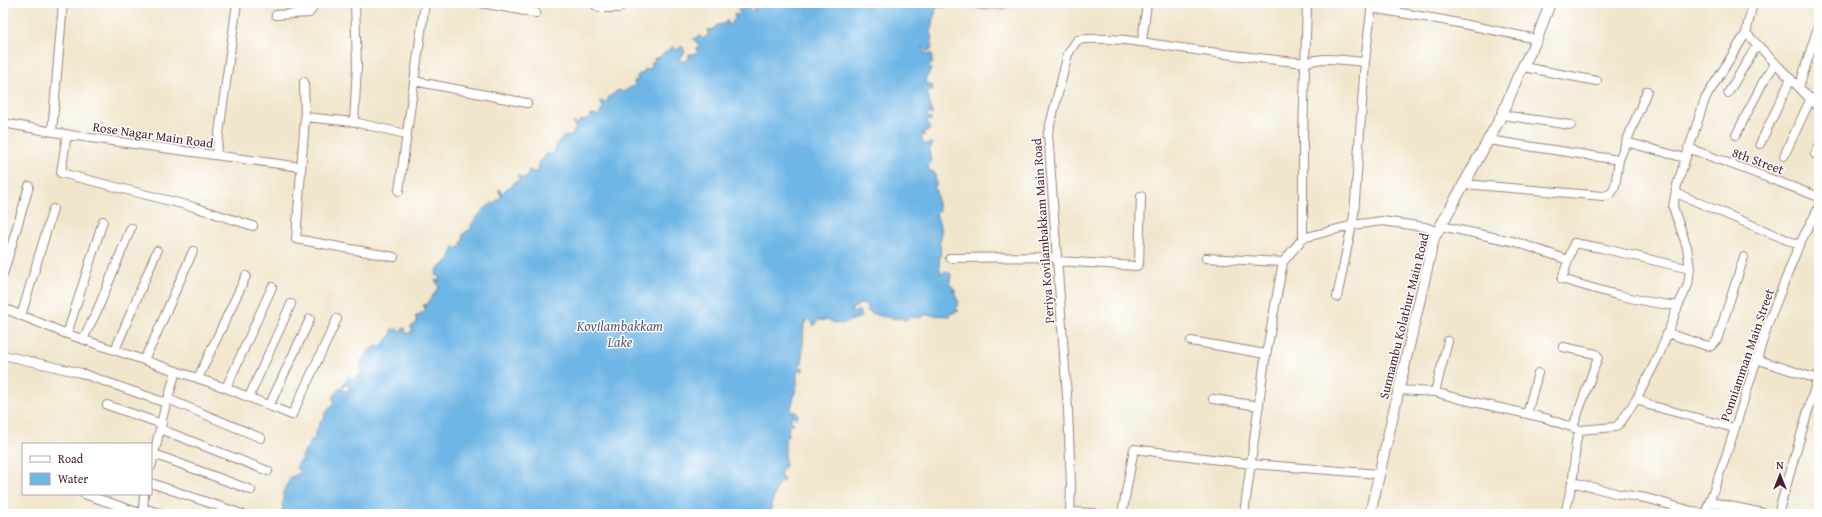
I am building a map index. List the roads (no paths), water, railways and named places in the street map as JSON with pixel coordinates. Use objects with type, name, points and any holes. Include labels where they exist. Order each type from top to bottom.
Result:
[{"type":"street","points":[[52,132],[63,3]]},
{"type":"street","points":[[216,155],[237,3]]},
{"type":"street","points":[[276,15],[309,13],[312,9],[313,3]]},
{"type":"street","points":[[354,122],[357,66],[355,3]]},
{"type":"street","points":[[400,191],[406,134],[425,3]]},
{"type":"street","points":[[481,3],[536,13]]},
{"type":"street","points":[[593,3],[599,8],[619,8],[623,3]]},
{"type":"street","points":[[1142,42],[1147,3]]},
{"type":"street","points":[[1303,238],[1303,135],[1307,3]]},
{"type":"street","name":"Sunnambu Kolathur Main Road","points":[[1370,514],[1434,238],[1502,115],[1537,39],[1550,3]]},
{"type":"street","points":[[1399,390],[1435,392],[1527,414],[1576,429],[1615,427],[1621,422],[1637,398],[1659,355],[1678,306],[1688,285],[1690,269],[1687,247],[1674,207],[1676,193],[1688,148],[1705,99],[1746,33],[1753,3]]},
{"type":"street","points":[[1337,297],[1353,225],[1365,62],[1372,6],[1537,39]]},
{"type":"street","points":[[1799,87],[1819,24]]},
{"type":"street","points":[[1746,33],[1775,64],[1811,98],[1819,108]]},
{"type":"street","name":"Periya Kovilambakkam Main Road","points":[[1070,514],[1071,485],[1068,410],[1048,133],[1068,54],[1077,40],[1096,38],[1142,42],[1248,57],[1306,63],[1312,60],[1365,62]]},
{"type":"street","points":[[1728,93],[1757,45]]},
{"type":"street","points":[[1736,136],[1763,82],[1775,64]]},
{"type":"street","points":[[1523,67],[1597,81]]},
{"type":"street","points":[[1760,144],[1791,79]]},
{"type":"street","points":[[414,81],[527,103]]},
{"type":"street","points":[[304,82],[305,117],[296,239],[394,257]]},
{"type":"street","points":[[1464,184],[1603,196],[1611,194],[1615,186],[1619,160],[1647,91]]},
{"type":"street","points":[[1784,156],[1811,98]]},
{"type":"street","points":[[1502,115],[1571,125]]},
{"type":"street","points":[[305,117],[354,122],[406,134]]},
{"type":"street","name":"Rose Nagar Main Road","points":[[3,123],[52,132],[301,167]]},
{"type":"street","points":[[67,134],[61,173],[194,207],[253,226]]},
{"type":"street","points":[[1488,140],[1619,160]]},
{"type":"street","points":[[1626,142],[1685,158]]},
{"type":"street","points":[[1815,154],[1819,146]]},
{"type":"street","name":"8th Street","points":[[1688,148],[1819,197]]},
{"type":"street","points":[[3,275],[29,186]]},
{"type":"street","points":[[1676,193],[1799,245]]},
{"type":"street","points":[[950,258],[1057,259],[1137,266],[1139,263],[1141,196]]},
{"type":"street","name":"Ponniamman Main Street","points":[[1705,514],[1756,359],[1799,245],[1819,207]]},
{"type":"street","points":[[20,316],[53,209]]},
{"type":"street","points":[[67,334],[103,221]]},
{"type":"street","points":[[1244,514],[1266,354],[1283,262],[1303,238],[1353,225],[1382,221],[1516,242],[1568,260]]},
{"type":"street","points":[[83,339],[97,311],[131,228]]},
{"type":"street","points":[[1678,306],[1656,304],[1611,295],[1562,279],[1574,243],[1690,269]]},
{"type":"street","points":[[116,350],[157,251]]},
{"type":"street","points":[[144,359],[193,251]]},
{"type":"street","points":[[1206,258],[1283,262]]},
{"type":"street","points":[[1668,333],[1710,346],[1717,340],[1744,258]]},
{"type":"street","points":[[198,378],[246,276]]},
{"type":"street","points":[[226,388],[272,287]]},
{"type":"street","points":[[249,398],[291,304]]},
{"type":"street","points":[[3,308],[67,334],[226,388],[292,415],[337,320]]},
{"type":"street","points":[[269,406],[310,318]]},
{"type":"street","points":[[1191,341],[1266,354]]},
{"type":"street","points":[[1435,392],[1448,341]]},
{"type":"street","points":[[1563,347],[1596,354],[1598,357],[1576,429],[1572,482],[1565,514]]},
{"type":"street","points":[[3,355],[81,373],[167,401],[260,438]]},
{"type":"street","points":[[1756,359],[1818,376],[1778,514]]},
{"type":"street","points":[[176,371],[152,460],[251,490]]},
{"type":"street","points":[[1527,414],[1538,373]]},
{"type":"street","points":[[1637,398],[1649,405],[1734,428]]},
{"type":"street","points":[[1213,399],[1259,406]]},
{"type":"street","points":[[107,405],[268,471]]},
{"type":"street","points":[[1122,514],[1134,449],[1251,464],[1379,474]]},
{"type":"street","points":[[1572,482],[1619,494],[1646,498],[1702,514]]},
{"type":"street","points":[[152,483],[242,514]]},
{"type":"street","points":[[87,495],[143,512],[162,514]]},
{"type":"street","points":[[143,512],[144,495]]},
{"type":"street","points":[[1710,502],[1768,514]]},
{"type":"street","points":[[1070,514],[1094,514]]},
{"type":"water","name":"Kovilambakkam Lake","points":[[755,3],[760,6],[765,3],[965,3],[962,5],[936,8],[931,31],[932,49],[926,51],[923,47],[922,49],[925,53],[932,54],[932,64],[928,65],[931,70],[925,80],[926,83],[933,86],[932,91],[930,89],[927,91],[932,115],[929,113],[927,116],[932,120],[926,120],[931,129],[924,132],[923,134],[925,135],[921,137],[924,144],[933,143],[929,151],[931,162],[928,166],[929,170],[935,173],[936,186],[933,186],[936,190],[939,211],[936,214],[942,231],[939,242],[941,250],[939,265],[942,274],[945,271],[950,273],[951,277],[949,284],[956,290],[951,290],[957,293],[954,296],[958,297],[956,298],[959,301],[956,309],[959,311],[950,314],[950,316],[925,315],[920,318],[907,318],[905,321],[900,317],[899,319],[871,313],[867,311],[867,305],[860,304],[851,310],[853,313],[859,310],[861,317],[841,324],[832,321],[819,320],[814,326],[810,319],[804,323],[802,363],[798,367],[803,367],[803,371],[797,371],[797,385],[791,408],[792,412],[796,412],[799,416],[795,419],[794,415],[792,415],[791,420],[794,424],[788,424],[788,436],[785,439],[785,466],[780,475],[784,481],[779,482],[771,504],[771,514],[280,514],[283,509],[283,493],[288,482],[290,481],[289,478],[292,476],[293,478],[301,472],[296,468],[299,462],[303,460],[302,457],[305,450],[309,447],[308,443],[311,442],[311,440],[316,439],[314,435],[321,421],[325,418],[324,414],[329,411],[328,408],[334,405],[333,396],[336,397],[335,395],[339,389],[342,388],[345,392],[350,388],[346,383],[343,388],[343,384],[349,377],[351,377],[351,380],[359,375],[361,372],[359,370],[362,367],[361,361],[372,348],[382,345],[391,335],[392,328],[394,330],[397,328],[397,332],[400,330],[403,332],[402,329],[405,328],[406,333],[412,333],[411,330],[414,330],[410,327],[416,324],[417,321],[415,317],[425,311],[423,305],[427,304],[439,287],[435,280],[439,281],[440,278],[436,275],[437,270],[449,260],[454,247],[457,249],[462,244],[463,234],[472,228],[471,225],[482,212],[488,206],[500,199],[501,195],[498,190],[500,190],[502,194],[516,181],[520,180],[517,175],[522,178],[527,176],[529,170],[534,172],[539,171],[538,162],[541,160],[544,161],[544,157],[547,153],[552,155],[556,149],[555,145],[563,137],[571,136],[576,128],[573,125],[574,122],[576,125],[581,120],[583,121],[589,119],[591,115],[599,116],[603,107],[600,104],[600,101],[606,103],[609,97],[618,90],[623,92],[635,85],[634,81],[638,80],[637,76],[639,74],[643,74],[645,69],[651,69],[651,63],[655,62],[654,58],[658,58],[672,47],[677,50],[682,46],[685,51],[679,58],[683,62],[689,59],[689,54],[695,54],[698,51],[696,49],[699,47],[693,39],[700,36],[703,39],[708,35],[708,29],[713,30],[717,25],[723,24],[726,21],[728,21],[727,24],[729,25],[735,19],[734,14],[738,15],[740,13],[737,9],[750,7],[752,11],[755,9],[753,8],[756,7]]},
{"type":"water","points":[[966,3],[1005,3],[1006,7],[1004,9],[980,9],[967,5]]}]
